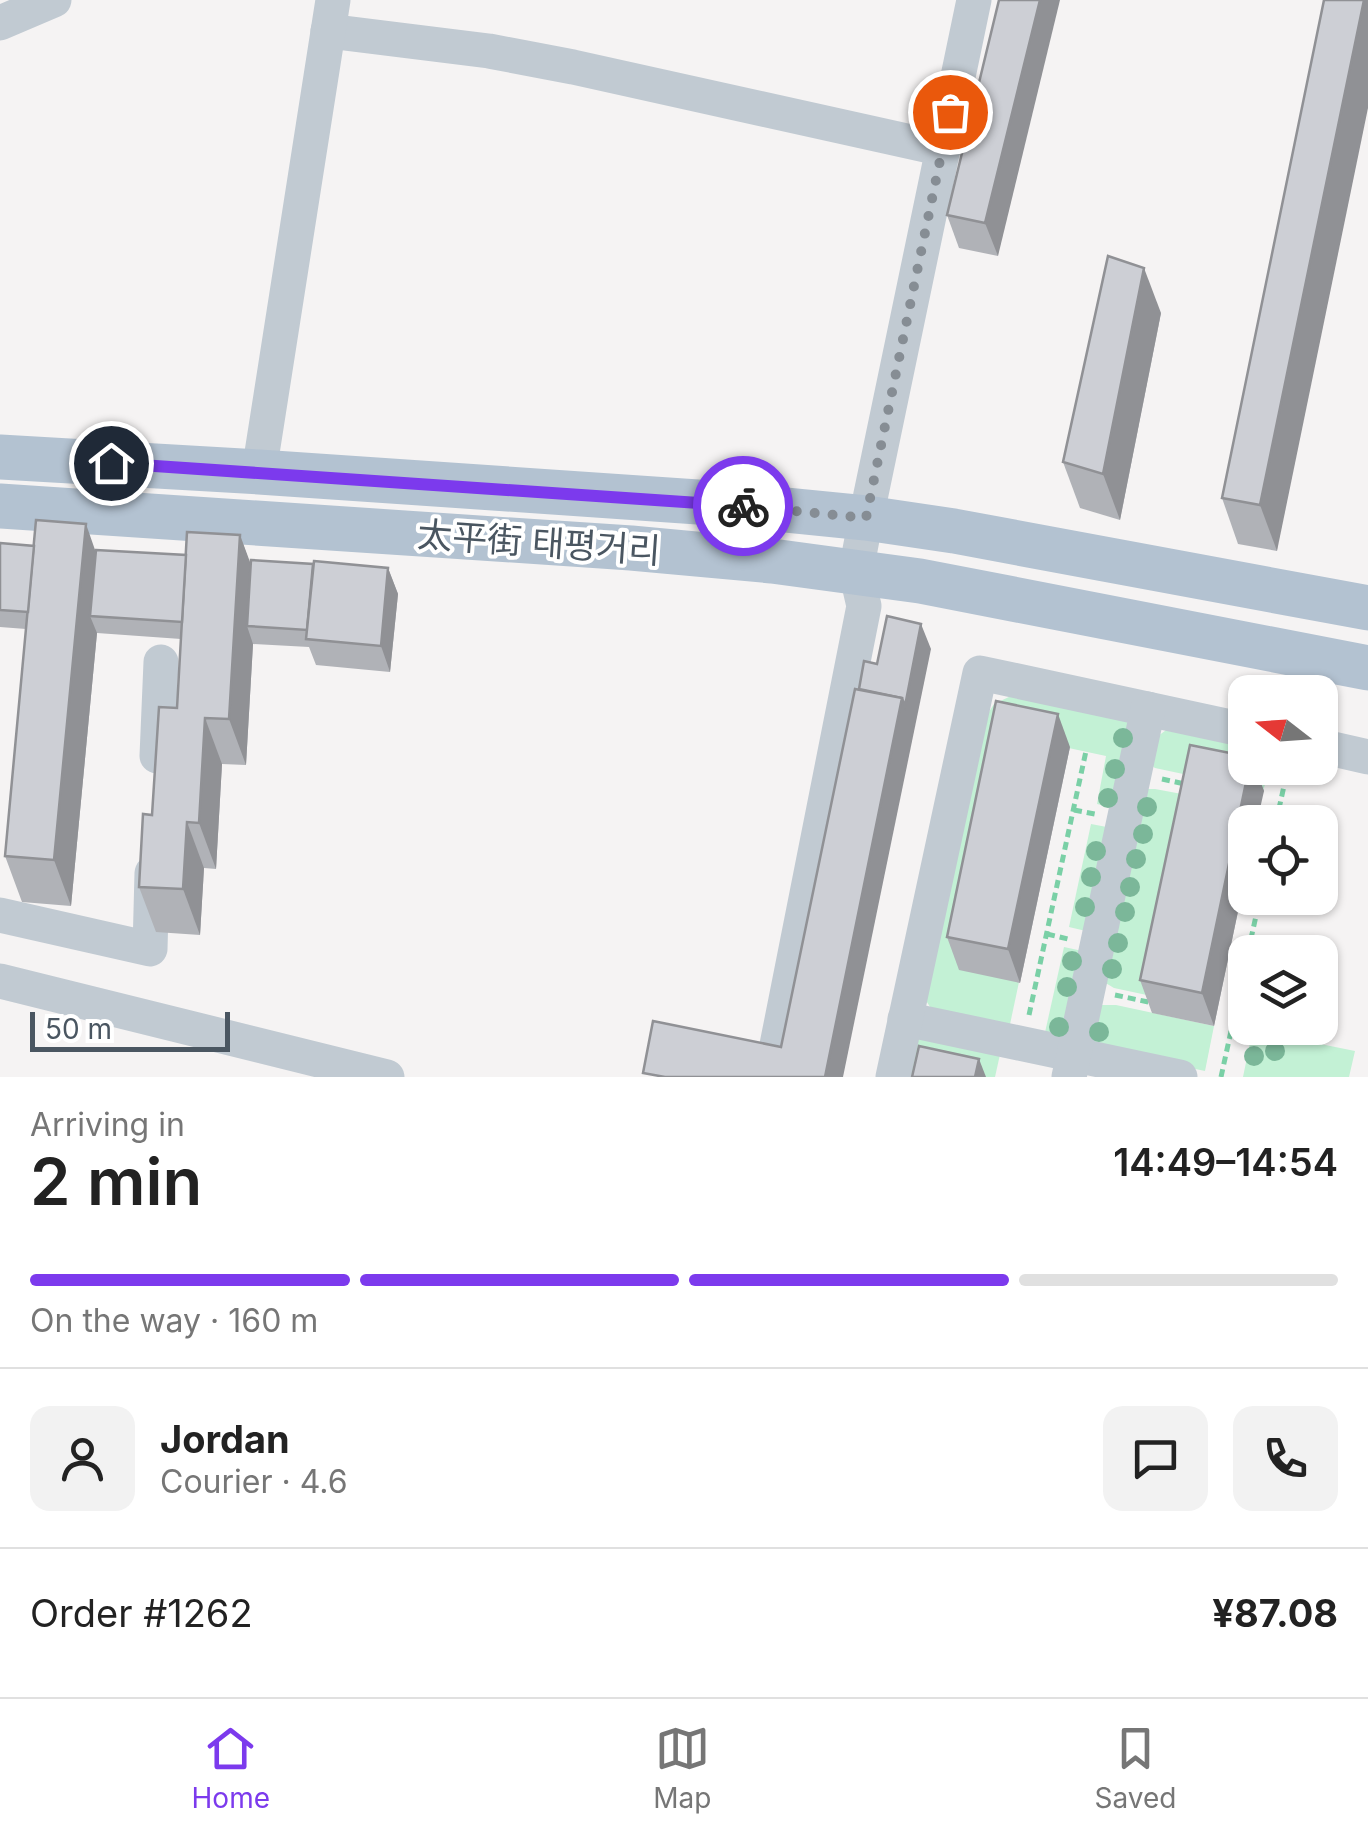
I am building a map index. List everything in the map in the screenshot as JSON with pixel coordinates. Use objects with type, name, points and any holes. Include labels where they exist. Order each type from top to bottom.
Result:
[{"type":"main road","name":"太平街 태평거리","points":[[0,457],[727,504],[866,518],[1368,608]]},
{"type":"main road","name":"太平街 태평거리","points":[[0,506],[685,552],[856,571],[920,580],[1368,668]]},
{"type":"street","points":[[0,23],[54,0]]},
{"type":"street","points":[[777,1045],[864,606],[856,571],[974,0]]},
{"type":"street","points":[[259,472],[331,16],[943,148]]},
{"type":"street","points":[[156,796],[160,662]]},
{"type":"street","points":[[893,1077],[980,673],[1228,726]]},
{"type":"street","points":[[1072,1066],[1148,709]]},
{"type":"street","points":[[1338,750],[1368,756]]},
{"type":"street","points":[[0,914],[150,949],[154,834]]},
{"type":"street","points":[[0,981],[387,1077]]},
{"type":"street","points":[[905,1019],[1023,1044],[1072,1066],[1180,1077]]},
{"type":"path","points":[[1023,1044],[1086,751]]},
{"type":"path","points":[[1134,773],[1200,787]]},
{"type":"path","points":[[1088,990],[1154,1003]]},
{"type":"path","points":[[1221,1077],[1228,1045]]},
{"type":"green space","points":[[1011,696],[1125,719],[1131,727],[1118,809],[1097,804],[1106,756],[1008,735],[959,969],[1019,982],[1009,1029],[932,1010],[925,999],[987,715],[994,704]]},
{"type":"green space","points":[[1169,728],[1228,739],[1228,784],[1155,768],[1151,765],[1158,736]]},
{"type":"green space","points":[[1235,785],[1265,785],[1263,791]]},
{"type":"green space","points":[[1145,789],[1198,797],[1156,997],[1104,982]]},
{"type":"green space","points":[[1091,824],[1112,828],[1090,932],[1069,927]]},
{"type":"green space","points":[[1064,947],[1087,952],[1070,1025],[1058,1039],[1044,1037]]},
{"type":"green space","points":[[1098,1005],[1116,1005],[1214,1026],[1205,1071],[1104,1050],[1091,1039]]},
{"type":"green space","points":[[921,1037],[1001,1050],[995,1077],[922,1077],[907,1073],[912,1048]]},
{"type":"green space","points":[[1250,1045],[1325,1045],[1355,1051],[1349,1077],[1243,1077]]},
{"type":"building","points":[[999,0],[1040,0],[985,223],[947,215]]},
{"type":"building","points":[[1324,0],[1364,0],[1260,505],[1222,498]]},
{"type":"building","points":[[1108,256],[1144,268],[1103,474],[1063,462]]},
{"type":"building","points":[[36,520],[86,524],[54,860],[5,856]]},
{"type":"building","points":[[187,532],[240,535],[229,719],[205,718],[199,823],[187,822],[183,889],[139,887],[143,814],[152,815],[159,707],[177,708]]},
{"type":"building","points":[[0,543],[34,546],[28,612],[0,610]]},
{"type":"building","points":[[96,550],[186,555],[182,622],[90,616]]},
{"type":"building","points":[[251,560],[313,564],[307,630],[247,626]]},
{"type":"building","points":[[314,561],[388,568],[381,646],[306,639]]},
{"type":"building","points":[[887,616],[921,624],[905,706],[902,698],[859,689],[864,661],[877,664]]},
{"type":"building","points":[[855,689],[902,698],[825,1077],[665,1077],[643,1073],[653,1021],[781,1047]]},
{"type":"building","points":[[996,701],[1058,714],[1008,949],[947,937]]},
{"type":"building","points":[[1190,745],[1228,753],[1228,785],[1245,785],[1241,805],[1228,805],[1228,869],[1202,993],[1140,980]]},
{"type":"building","points":[[919,1046],[979,1059],[975,1077],[912,1077]]},
{"type":"way so far","points":[[743,506],[866,518],[950,112]]},
{"type":"route","points":[[111,463],[743,506]]}]
